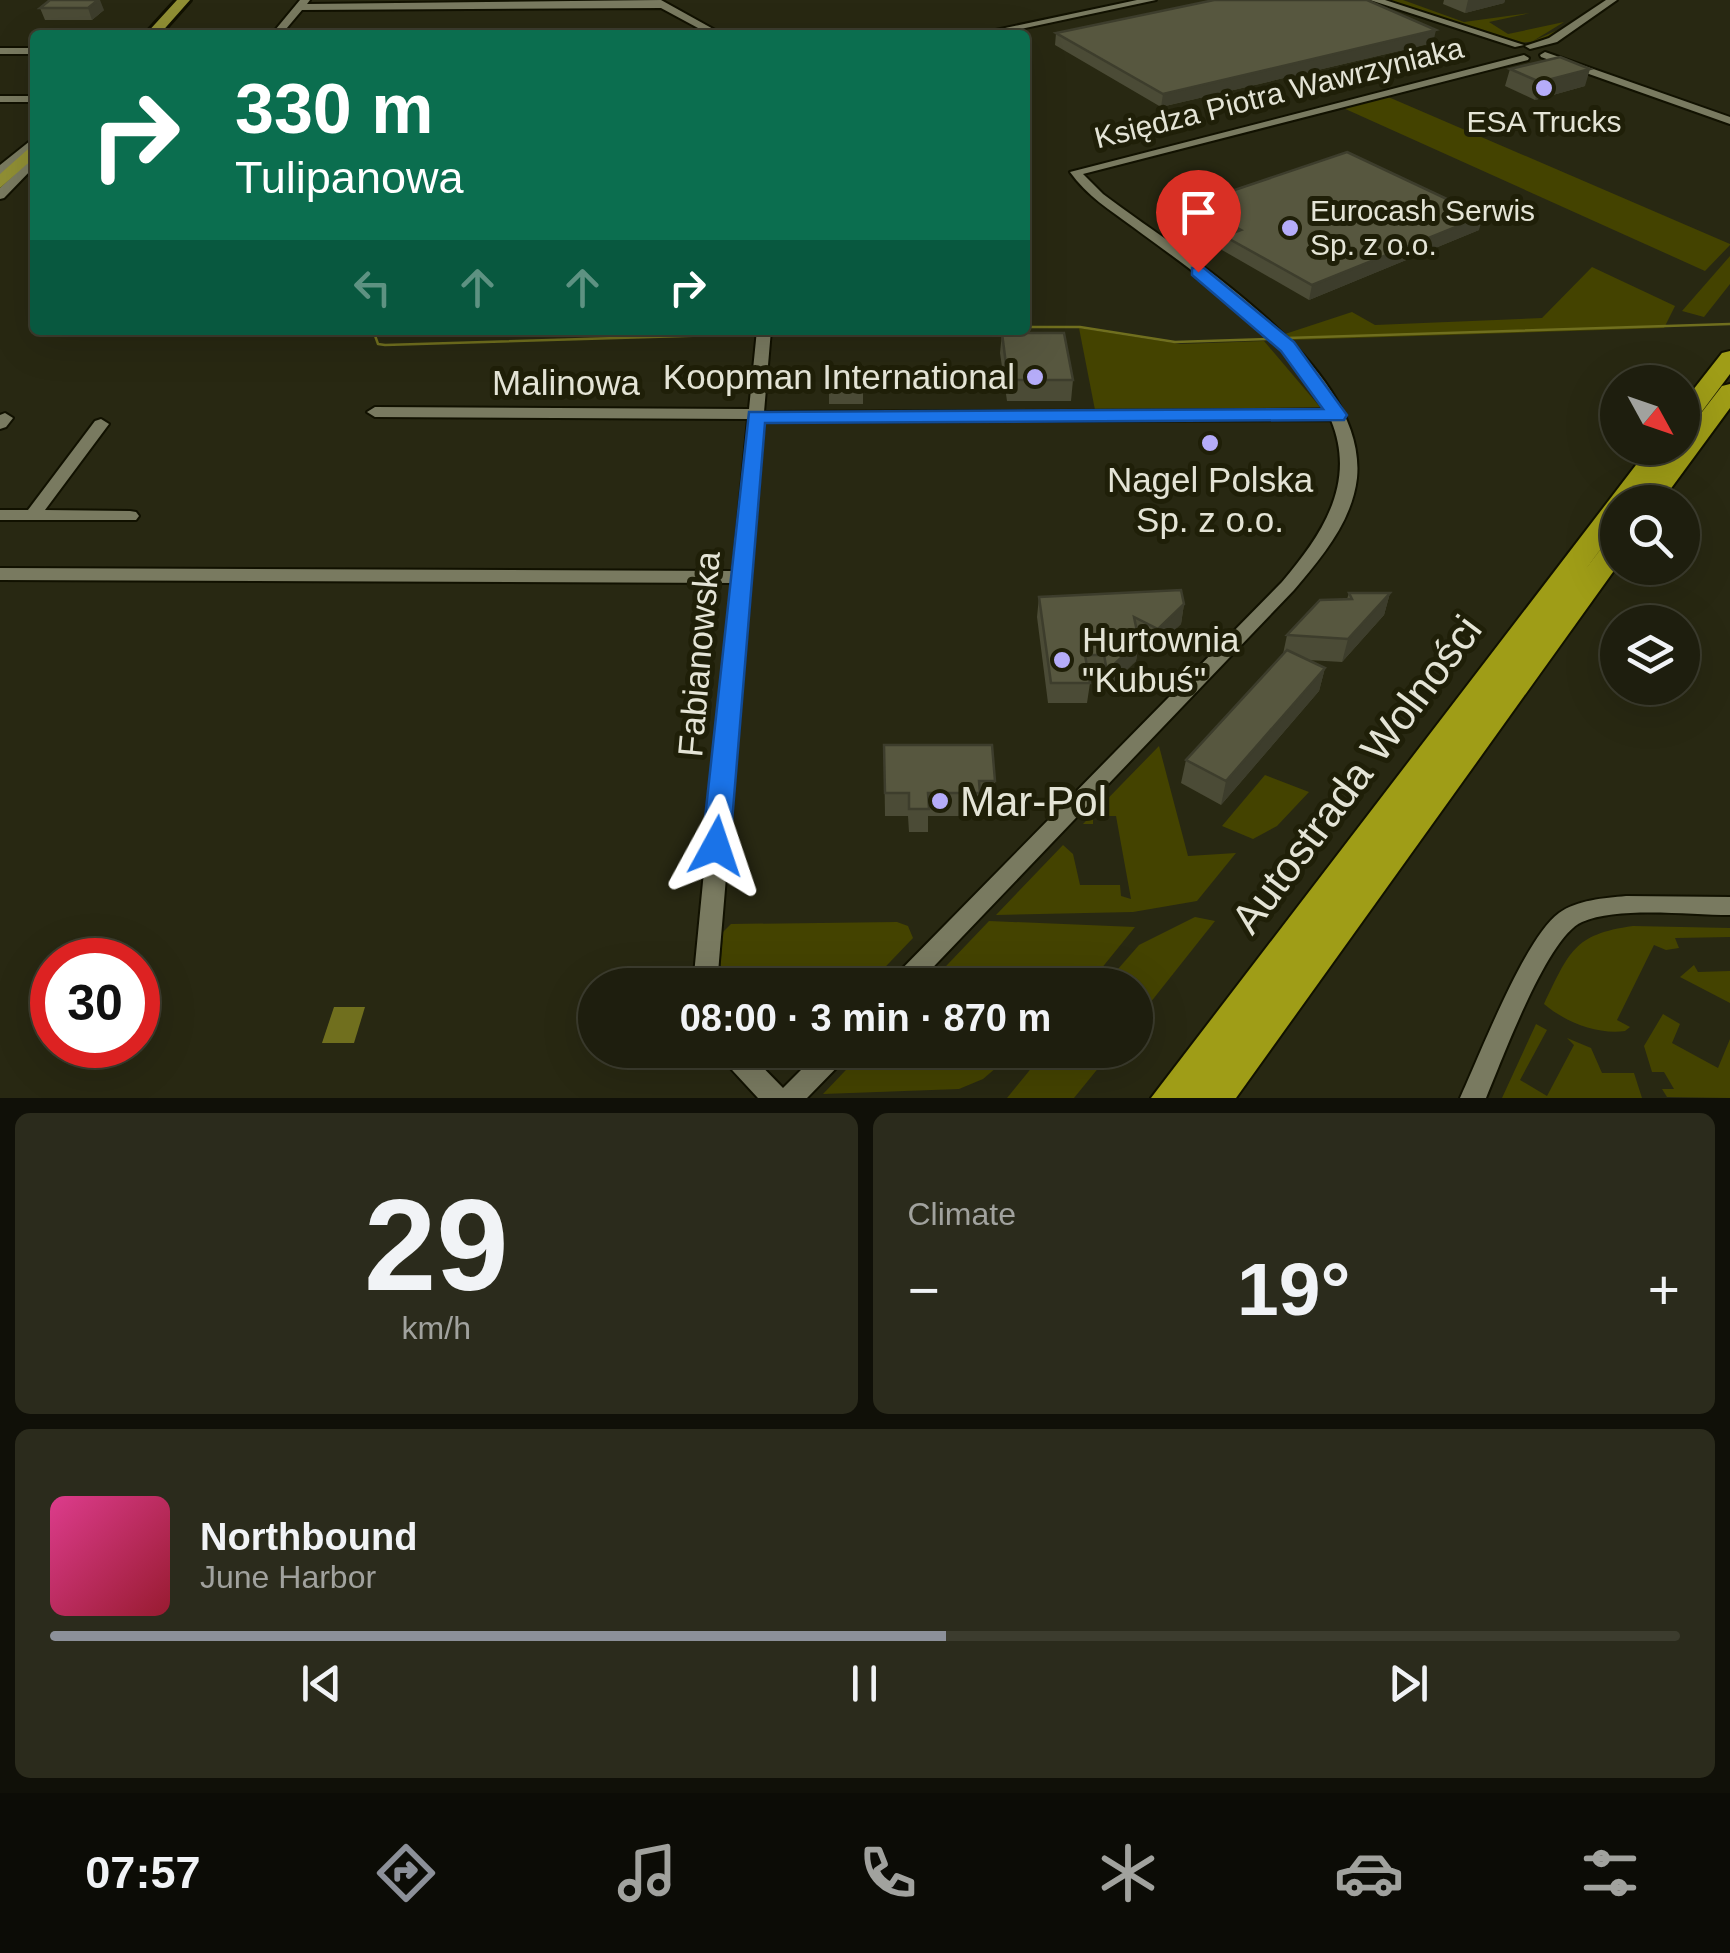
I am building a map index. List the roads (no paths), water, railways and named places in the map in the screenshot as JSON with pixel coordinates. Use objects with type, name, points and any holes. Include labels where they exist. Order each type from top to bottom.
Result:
[{"type":"highway","points":[[1700,397],[1730,358]]},
{"type":"highway","points":[[1661,485],[1730,391]]},
{"type":"highway","name":"Autostrada Wolności","points":[[1634,485],[1649,465]]},
{"type":"highway","name":"Autostrada Wolności","points":[[1170,1098],[1600,530]]},
{"type":"highway","name":"Autostrada Wolności","points":[[1213,1098],[1600,570]]},
{"type":"main road","points":[[150,30],[184,0]]},
{"type":"main road","points":[[156,30],[166,17]]},
{"type":"main road","points":[[0,183],[30,153]]},
{"type":"street","points":[[1002,30],[1151,0]]},
{"type":"street","points":[[1375,0],[1730,121]]},
{"type":"street","points":[[1537,56],[1552,40],[1612,0]]},
{"type":"street","points":[[280,30],[302,4],[658,3],[709,30]]},
{"type":"street","points":[[1517,48],[1552,40]]},
{"type":"street","points":[[1517,48],[1537,56]]},
{"type":"street","name":"Księdza Piotra Wawrzyniaka","points":[[1495,64],[1517,48]]},
{"type":"street","points":[[0,51],[30,51]]},
{"type":"street","name":"Księdza Piotra Wawrzyniaka","points":[[1337,415],[1306,368],[1275,334],[1076,172],[1537,56]]},
{"type":"street","points":[[0,99],[30,99]]},
{"type":"street","points":[[0,171],[30,144]]},
{"type":"street","points":[[0,195],[30,165]]},
{"type":"street","name":"Fabianowska","points":[[706,968],[764,335]]},
{"type":"street","name":"Malinowa","points":[[375,412],[1337,415]]},
{"type":"street","points":[[917,968],[1309,561],[1335,521],[1349,478],[1349,450],[1337,415]]},
{"type":"street","points":[[33,516],[100,424]]},
{"type":"street","points":[[0,515],[130,516]]},
{"type":"street","points":[[0,574],[741,578]]},
{"type":"street","points":[[1473,1098],[1539,956],[1566,918],[1586,910],[1626,907],[1730,906]]},
{"type":"street","points":[[747,1068],[775,1098]]},
{"type":"street","points":[[790,1098],[819,1068]]},
{"type":"waterway","points":[[1287,338],[1730,324]]},
{"type":"waterway","points":[[1030,327],[1080,327],[1175,342],[1268,339]]},
{"type":"waterway","points":[[375,335],[378,344],[385,345],[719,335]]},
{"type":"place","name":"ESA Trucks","points":[[1544,88]]},
{"type":"place","name":"Eurocash Serwis Sp. z o.o.","points":[[1290,228]]},
{"type":"place","name":"Koopman International","points":[[1035,377]]},
{"type":"place","name":"Nagel Polska Sp. z o.o.","points":[[1210,443]]},
{"type":"place","name":"Hurtownia \"Kubuś\"","points":[[1062,660]]},
{"type":"place","name":"Mar-Pol","points":[[940,801]]}]
